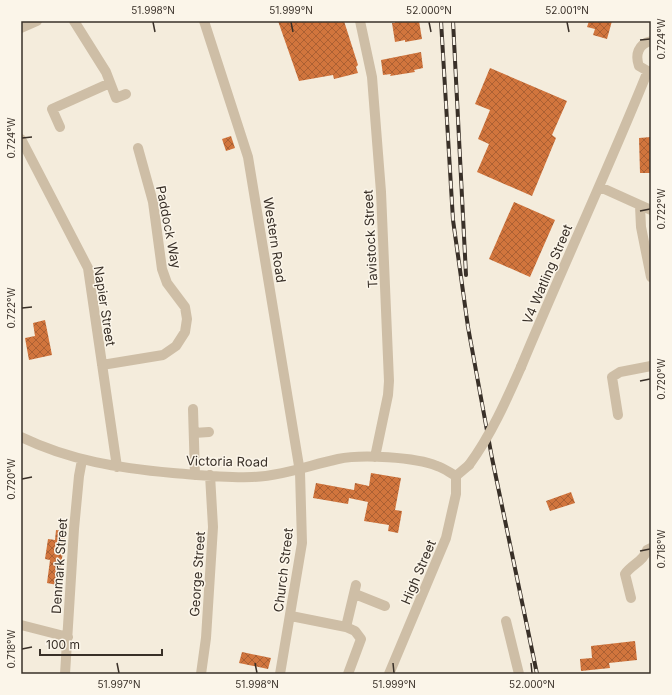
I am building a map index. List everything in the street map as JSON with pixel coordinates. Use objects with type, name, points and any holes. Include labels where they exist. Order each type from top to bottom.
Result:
[{"type":"street","points":[[21,28],[37,21]]},
{"type":"street","points":[[74,21],[106,72],[116,98],[126,94]]},
{"type":"street","name":"Western Road","points":[[204,21],[248,157],[299,469]]},
{"type":"street","name":"Tavistock Street","points":[[360,21],[372,77],[381,192],[389,381],[388,395],[375,457]]},
{"type":"street","points":[[649,73],[639,66],[637,56],[641,46],[650,40]]},
{"type":"street","name":"V4 Watling Street","points":[[456,476],[469,465],[480,450],[500,413],[649,73]]},
{"type":"street","points":[[60,127],[52,108],[110,83]]},
{"type":"street","name":"Napier Street","points":[[21,139],[88,268],[117,467]]},
{"type":"street","name":"Paddock Way","points":[[102,365],[163,355],[176,346],[185,332],[187,319],[185,307],[168,283],[162,269],[153,202],[138,148]]},
{"type":"street","points":[[600,187],[651,210]]},
{"type":"street","points":[[640,206],[641,227],[651,277]]},
{"type":"street","points":[[618,415],[612,377],[620,372],[651,366]]},
{"type":"street","points":[[193,409],[194,475]]},
{"type":"street","points":[[194,433],[209,432]]},
{"type":"street","name":"Victoria Road","points":[[21,437],[82,460],[117,467],[194,475],[253,477],[299,469],[362,455],[426,463],[438,466],[456,476]]},
{"type":"street","name":"Denmark Street","points":[[65,674],[77,498],[82,460]]},
{"type":"street","name":"Church Street","points":[[280,674],[291,616],[302,543],[299,469]]},
{"type":"street","name":"George Street","points":[[201,674],[206,638],[213,527],[210,476]]},
{"type":"street","name":"High Street","points":[[389,674],[446,538],[456,494],[456,476]]},
{"type":"street","points":[[631,598],[625,574],[629,568],[645,557],[647,550],[651,548]]},
{"type":"street","points":[[346,627],[355,590],[385,606]]},
{"type":"street","points":[[291,616],[346,627],[355,631],[361,639],[348,674]]},
{"type":"street","points":[[506,621],[519,674]]},
{"type":"street","points":[[21,625],[68,636]]},
{"type":"building","points":[[278,21],[344,21],[358,65],[356,67],[358,73],[334,79],[333,75],[299,81]]},
{"type":"building","points":[[395,21],[419,21],[422,39],[395,42],[392,23],[395,23]]},
{"type":"building","points":[[589,21],[612,21],[607,39],[593,35],[595,29],[587,27]]},
{"type":"building","points":[[421,52],[423,68],[414,70],[415,72],[390,76],[391,74],[383,75],[381,60]]},
{"type":"building","points":[[490,68],[567,101],[552,135],[556,138],[532,196],[477,172],[489,144],[478,139],[490,110],[475,104]]},
{"type":"building","points":[[231,136],[235,148],[226,151],[222,139]]},
{"type":"building","points":[[651,137],[651,173],[640,173],[639,138]]},
{"type":"building","points":[[514,202],[555,220],[530,277],[489,259]]},
{"type":"building","points":[[45,320],[52,355],[29,360],[25,338],[35,336],[33,323]]},
{"type":"building","points":[[371,473],[401,478],[395,510],[402,511],[398,533],[388,531],[389,525],[364,521],[368,502],[349,498],[348,504],[313,498],[316,483],[354,490],[355,483],[369,486]]},
{"type":"building","points":[[571,492],[575,503],[550,511],[546,501]]},
{"type":"building","points":[[56,530],[65,531],[65,542],[57,585],[47,583],[50,560],[45,559],[48,539],[55,540]]},
{"type":"building","points":[[635,641],[637,660],[609,663],[610,668],[581,671],[580,659],[592,658],[591,646]]},
{"type":"building","points":[[242,652],[271,658],[268,669],[239,663]]},
{"type":"railway","points":[[441,21],[453,220],[468,327],[492,458],[537,674]]},
{"type":"railway","points":[[453,21],[466,275]]}]
